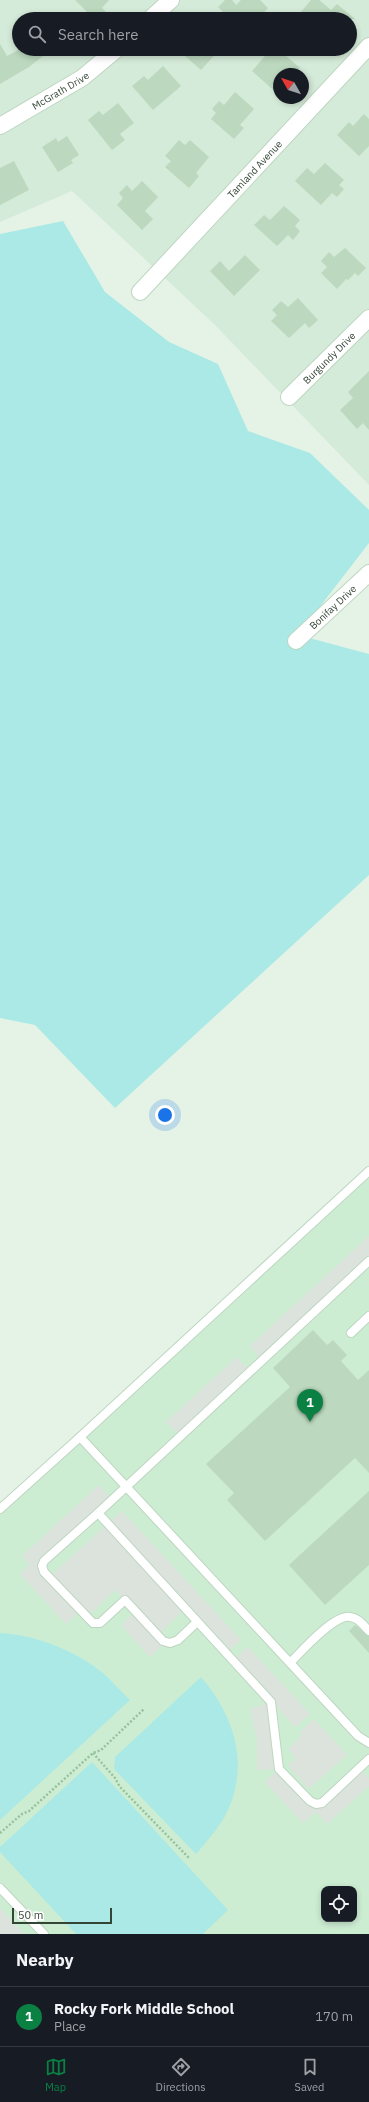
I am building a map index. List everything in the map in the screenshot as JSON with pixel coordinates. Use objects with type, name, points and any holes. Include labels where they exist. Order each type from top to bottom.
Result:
[{"type":"street","points":[[158,12],[171,0]]},
{"type":"street","name":"Tamland Avenue","points":[[140,292],[369,46]]},
{"type":"street","name":"McGrath Drive","points":[[0,126],[82,78],[109,56]]},
{"type":"street","name":"Burgundy Drive","points":[[289,397],[369,318]]},
{"type":"street","name":"Bonifay Drive","points":[[296,641],[369,573]]},
{"type":"lane","points":[[0,1508],[80,1437],[369,1171]]},
{"type":"lane","points":[[197,1622],[178,1640],[170,1644],[162,1641],[125,1600],[100,1623],[93,1622],[44,1572],[42,1566],[44,1561],[98,1513],[369,1261]]},
{"type":"lane","points":[[351,1333],[369,1316]]},
{"type":"lane","points":[[80,1437],[358,1736],[369,1743]]},
{"type":"lane","points":[[98,1513],[272,1702],[279,1769],[310,1801],[316,1804],[322,1802],[369,1758]]},
{"type":"lane","points":[[290,1663],[334,1621],[348,1616],[358,1619],[369,1631]]},
{"type":"lane","points":[[0,1888],[44,1934]]},
{"type":"path","points":[[0,1833],[22,1814],[29,1811],[93,1754],[101,1750],[144,1709]]},
{"type":"path","points":[[93,1754],[115,1778],[120,1787],[190,1859]]},
{"type":"shaded area","points":[[0,0],[369,0],[369,485],[214,324],[72,191],[0,222]]},
{"type":"shaded area","points":[[63,221],[105,292],[169,342],[218,364],[248,431],[310,453],[369,510],[369,543],[298,635],[369,654],[369,875],[115,1108],[35,1025],[0,1018],[0,234]]},
{"type":"shaded area","points":[[369,1171],[369,1934],[0,1934],[0,1510]]},
{"type":"shaded area","points":[[369,1236],[369,1261],[262,1361],[250,1346]]},
{"type":"shaded area","points":[[237,1357],[250,1372],[180,1436],[166,1422]]},
{"type":"shaded area","points":[[99,1485],[112,1500],[44,1561],[49,1577],[122,1511],[241,1640],[226,1653],[185,1609],[158,1635],[165,1643],[150,1657],[121,1625],[135,1611],[115,1590],[87,1617],[80,1611],[66,1624],[20,1574],[30,1565],[22,1556]]},
{"type":"shaded area","points":[[0,1633],[28,1637],[69,1651],[104,1674],[130,1700],[0,1820]]},
{"type":"shaded area","points":[[248,1647],[310,1714],[295,1727],[272,1702],[277,1761],[316,1807],[359,1767],[369,1779],[369,1786],[327,1824],[316,1812],[303,1823],[265,1782],[278,1769],[257,1770],[257,1739],[250,1709],[271,1702],[233,1660]]},
{"type":"shaded area","points":[[201,1677],[223,1709],[231,1726],[236,1744],[238,1762],[237,1781],[232,1799],[224,1818],[196,1854],[114,1769],[115,1757]]},
{"type":"shaded area","points":[[314,1719],[347,1755],[308,1789],[288,1765],[296,1758],[288,1749],[302,1735],[300,1732]]},
{"type":"shaded area","points":[[92,1762],[228,1910],[203,1934],[76,1934],[0,1852],[0,1847]]},
{"type":"shaded area","points":[[1,1909],[24,1934],[0,1934]]},
{"type":"building","points":[[75,0],[109,0],[102,8],[106,12],[87,12]]},
{"type":"building","points":[[225,0],[232,0],[236,5],[241,0],[260,0],[268,8],[264,12],[223,12],[218,7]]},
{"type":"building","points":[[311,0],[319,0],[331,10],[337,4],[347,12],[301,12]]},
{"type":"building","points":[[0,44],[7,56],[12,53],[12,56],[43,56],[29,67],[0,84]]},
{"type":"building","points":[[185,56],[214,56],[201,70]]},
{"type":"building","points":[[265,56],[286,56],[300,68],[273,68],[273,90],[252,71]]},
{"type":"building","points":[[163,66],[181,86],[153,110],[132,86],[144,76],[148,80]]},
{"type":"building","points":[[235,92],[254,109],[240,125],[244,128],[234,139],[211,119],[216,113],[212,109],[219,101],[224,105]]},
{"type":"building","points":[[118,103],[134,123],[120,134],[125,140],[112,150],[88,120],[99,111],[103,115]]},
{"type":"building","points":[[364,114],[369,119],[369,146],[359,156],[337,135],[349,122],[353,126]]},
{"type":"building","points":[[67,136],[79,155],[71,160],[73,163],[58,172],[42,147],[56,138],[58,142]]},
{"type":"building","points":[[179,140],[185,145],[190,140],[209,157],[196,173],[199,176],[189,188],[165,167],[171,161],[165,156]]},
{"type":"building","points":[[14,161],[29,190],[0,205],[0,168]]},
{"type":"building","points":[[325,163],[344,180],[339,185],[344,189],[337,197],[332,193],[321,205],[295,181],[307,168],[314,174]]},
{"type":"building","points":[[142,181],[158,197],[145,211],[153,219],[142,230],[117,205],[123,198],[119,193],[127,185],[132,191]]},
{"type":"building","points":[[284,206],[300,220],[295,226],[300,231],[293,240],[288,235],[277,246],[254,225],[264,215],[270,220]]},
{"type":"building","points":[[345,248],[366,268],[358,276],[355,273],[348,280],[346,279],[337,289],[321,273],[327,267],[321,261],[329,252],[334,257]]},
{"type":"building","points":[[245,255],[260,270],[234,296],[210,271],[220,261],[229,271]]},
{"type":"building","points":[[298,298],[318,320],[309,328],[305,323],[289,338],[271,321],[277,315],[272,310],[281,301],[288,307]]},
{"type":"building","points":[[369,371],[369,430],[363,423],[357,429],[340,410],[353,398],[348,392]]},
{"type":"building","points":[[313,1330],[327,1345],[333,1340],[347,1355],[341,1361],[358,1380],[369,1370],[369,1473],[355,1458],[265,1541],[227,1500],[234,1493],[206,1464],[290,1387],[273,1368]]},
{"type":"building","points":[[369,1491],[369,1565],[325,1605],[289,1565]]},
{"type":"building","points":[[355,1625],[369,1636],[369,1653],[349,1631]]},
{"type":"place","name":"Rocky Fork Middle School","points":[[310,1422]]}]
